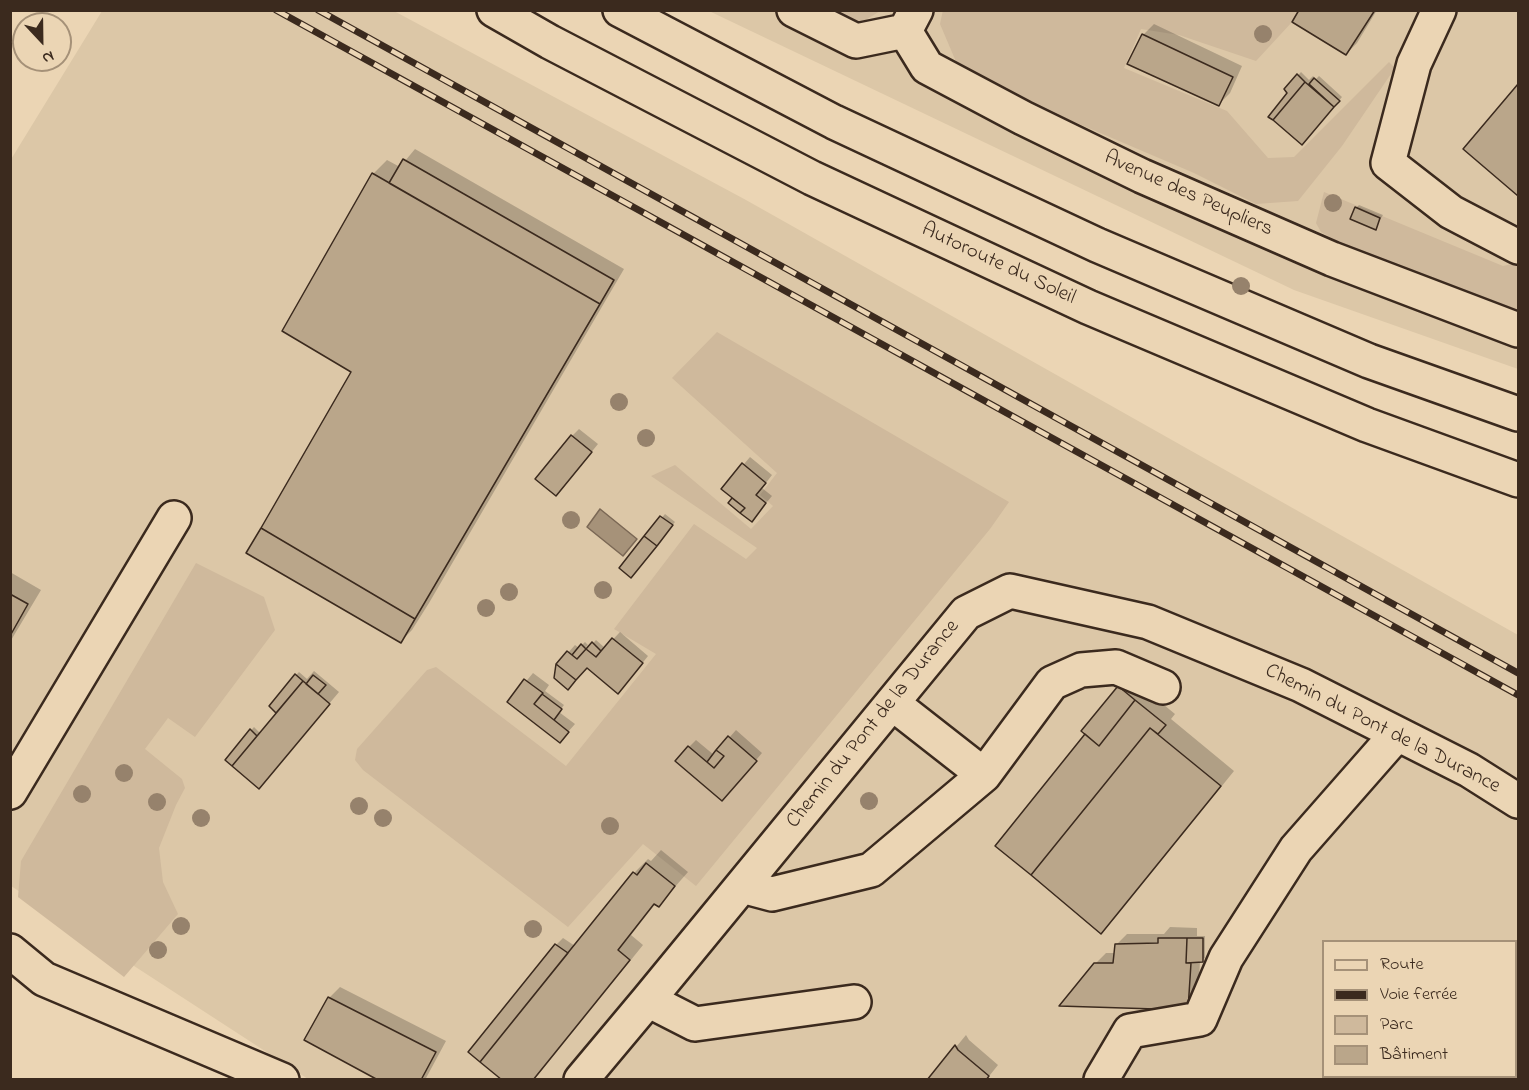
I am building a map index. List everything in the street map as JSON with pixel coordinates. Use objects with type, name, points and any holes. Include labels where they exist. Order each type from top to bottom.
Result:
[{"type":"main road","name":"Autoroute du Soleil","points":[[494,10],[550,42],[812,178],[1088,307],[1367,425],[1518,480]]},
{"type":"main road","points":[[620,10],[834,122],[1097,245],[1369,362],[1518,414]]},
{"type":"main road","points":[[794,10],[856,41],[910,21]]},
{"type":"main road","points":[[1438,10],[1414,64],[1389,164],[1451,212],[1518,247]]},
{"type":"main road","name":"Avenue des Peupliers","points":[[910,21],[927,67],[1023,118],[1142,176],[1332,260],[1518,330]]},
{"type":"main road","points":[[10,792],[174,518]]},
{"type":"main road","name":"Chemin du Pont de la Durance","points":[[581,1080],[966,612],[1010,591],[1148,622],[1301,685],[1469,771],[1518,801]]},
{"type":"main road","points":[[742,886],[772,894],[871,870],[984,775],[1052,684],[1081,670],[1116,667],[1163,687]]},
{"type":"main road","points":[[892,703],[984,775]]},
{"type":"main road","points":[[1101,1080],[1130,1031],[1200,1019],[1226,958],[1296,849],[1397,734]]},
{"type":"main road","points":[[10,951],[44,979],[282,1080]]},
{"type":"main road","points":[[648,1000],[695,1024],[854,1002]]},
{"type":"shaded area","points":[[102,11],[394,11],[746,200],[1518,635],[1518,1079],[308,1079],[11,886],[10,161],[65,72],[72,72],[72,60]]},
{"type":"shaded area","points":[[709,11],[1518,11],[1518,369],[1294,290]]},
{"type":"shaded area","points":[[600,509],[637,539],[623,556],[587,527]]},
{"type":"green space","points":[[943,10],[1298,11],[1292,22],[1256,61],[1179,35],[1141,29],[1124,68],[1227,111],[1268,158],[1294,157],[1389,62],[1395,68],[1342,146],[1298,201],[1256,204],[1194,173],[1016,97],[957,64],[940,24]]},
{"type":"green space","points":[[816,11],[880,11],[864,21],[830,19]]},
{"type":"green space","points":[[1324,192],[1503,266],[1512,264],[1518,266],[1518,309],[1475,298],[1344,245],[1321,232],[1316,223]]},
{"type":"green space","points":[[717,332],[1009,502],[990,529],[696,886],[643,844],[568,927],[363,770],[355,760],[357,749],[427,670],[436,667],[566,766],[656,654],[614,629],[694,524],[746,559],[757,548],[651,476],[675,465],[751,529],[773,506],[760,495],[777,473],[672,378]]},
{"type":"green space","points":[[196,563],[264,597],[275,630],[195,737],[168,718],[145,749],[182,779],[185,788],[159,848],[163,882],[178,914],[124,977],[18,897],[21,861]]},
{"type":"building","points":[[1299,10],[1375,10],[1346,55],[1292,22]]},
{"type":"building","points":[[1142,34],[1233,77],[1219,106],[1127,64]]},
{"type":"building","points":[[1297,74],[1305,82],[1273,120],[1268,117],[1287,93],[1284,89]]},
{"type":"building","points":[[1314,78],[1340,101],[1334,107],[1309,84]]},
{"type":"building","points":[[1305,82],[1334,107],[1302,145],[1273,120]]},
{"type":"building","points":[[1518,84],[1518,196],[1463,149]]},
{"type":"building","points":[[403,159],[614,280],[600,304],[389,183]]},
{"type":"building","points":[[372,173],[600,304],[415,619],[261,528],[351,372],[282,331]]},
{"type":"building","points":[[1355,207],[1380,218],[1376,230],[1350,219]]},
{"type":"building","points":[[571,435],[592,452],[556,496],[535,479]]},
{"type":"building","points":[[742,463],[766,483],[756,495],[766,503],[752,522],[740,513],[745,508],[721,489]]},
{"type":"building","points":[[732,498],[745,508],[740,513],[728,503]]},
{"type":"building","points":[[660,516],[673,525],[657,546],[644,536]]},
{"type":"building","points":[[261,528],[415,619],[401,643],[246,553]]},
{"type":"building","points":[[644,536],[657,546],[631,578],[619,568]]},
{"type":"building","points":[[10,594],[28,604],[10,636]]},
{"type":"building","points":[[612,638],[643,663],[618,694],[587,668],[576,680],[556,664],[567,651],[577,659],[586,649],[596,657]]},
{"type":"building","points":[[592,642],[601,651],[596,657],[586,649]]},
{"type":"building","points":[[581,644],[586,649],[577,659],[572,655]]},
{"type":"building","points":[[556,664],[576,680],[568,690],[554,678]]},
{"type":"building","points":[[295,674],[303,681],[276,713],[269,706]]},
{"type":"building","points":[[313,675],[326,685],[318,694],[306,684]]},
{"type":"building","points":[[524,679],[543,693],[534,704],[569,732],[560,743],[507,702]]},
{"type":"building","points":[[303,681],[330,704],[259,789],[232,766]]},
{"type":"building","points":[[1118,686],[1135,700],[1099,746],[1081,731]]},
{"type":"building","points":[[542,694],[562,709],[554,720],[534,704]]},
{"type":"building","points":[[1135,700],[1166,725],[1158,734],[1150,728],[1031,875],[995,846],[1085,734],[1099,746]]},
{"type":"building","points":[[1150,728],[1221,786],[1101,934],[1031,875]]},
{"type":"building","points":[[250,729],[257,736],[232,766],[225,760]]},
{"type":"building","points":[[728,736],[757,761],[722,801],[675,761],[688,746],[714,768],[724,756],[716,750]]},
{"type":"building","points":[[716,750],[724,756],[714,768],[707,762]]},
{"type":"building","points":[[646,863],[675,886],[659,907],[654,904],[618,950],[630,960],[533,1080],[502,1080],[480,1062],[633,872],[637,875]]},
{"type":"building","points":[[1158,938],[1187,938],[1186,963],[1191,963],[1188,1010],[1059,1006],[1094,963],[1113,963],[1115,944],[1158,943]]},
{"type":"building","points":[[1187,938],[1203,938],[1203,962],[1186,963]]},
{"type":"building","points":[[555,944],[568,953],[480,1062],[468,1052]]},
{"type":"building","points":[[328,997],[436,1052],[421,1080],[378,1080],[304,1040]]},
{"type":"building","points":[[955,1045],[989,1076],[986,1080],[927,1080]]},
{"type":"railway","points":[[276,10],[1518,695]]},
{"type":"railway","points":[[318,10],[1518,673]]}]
